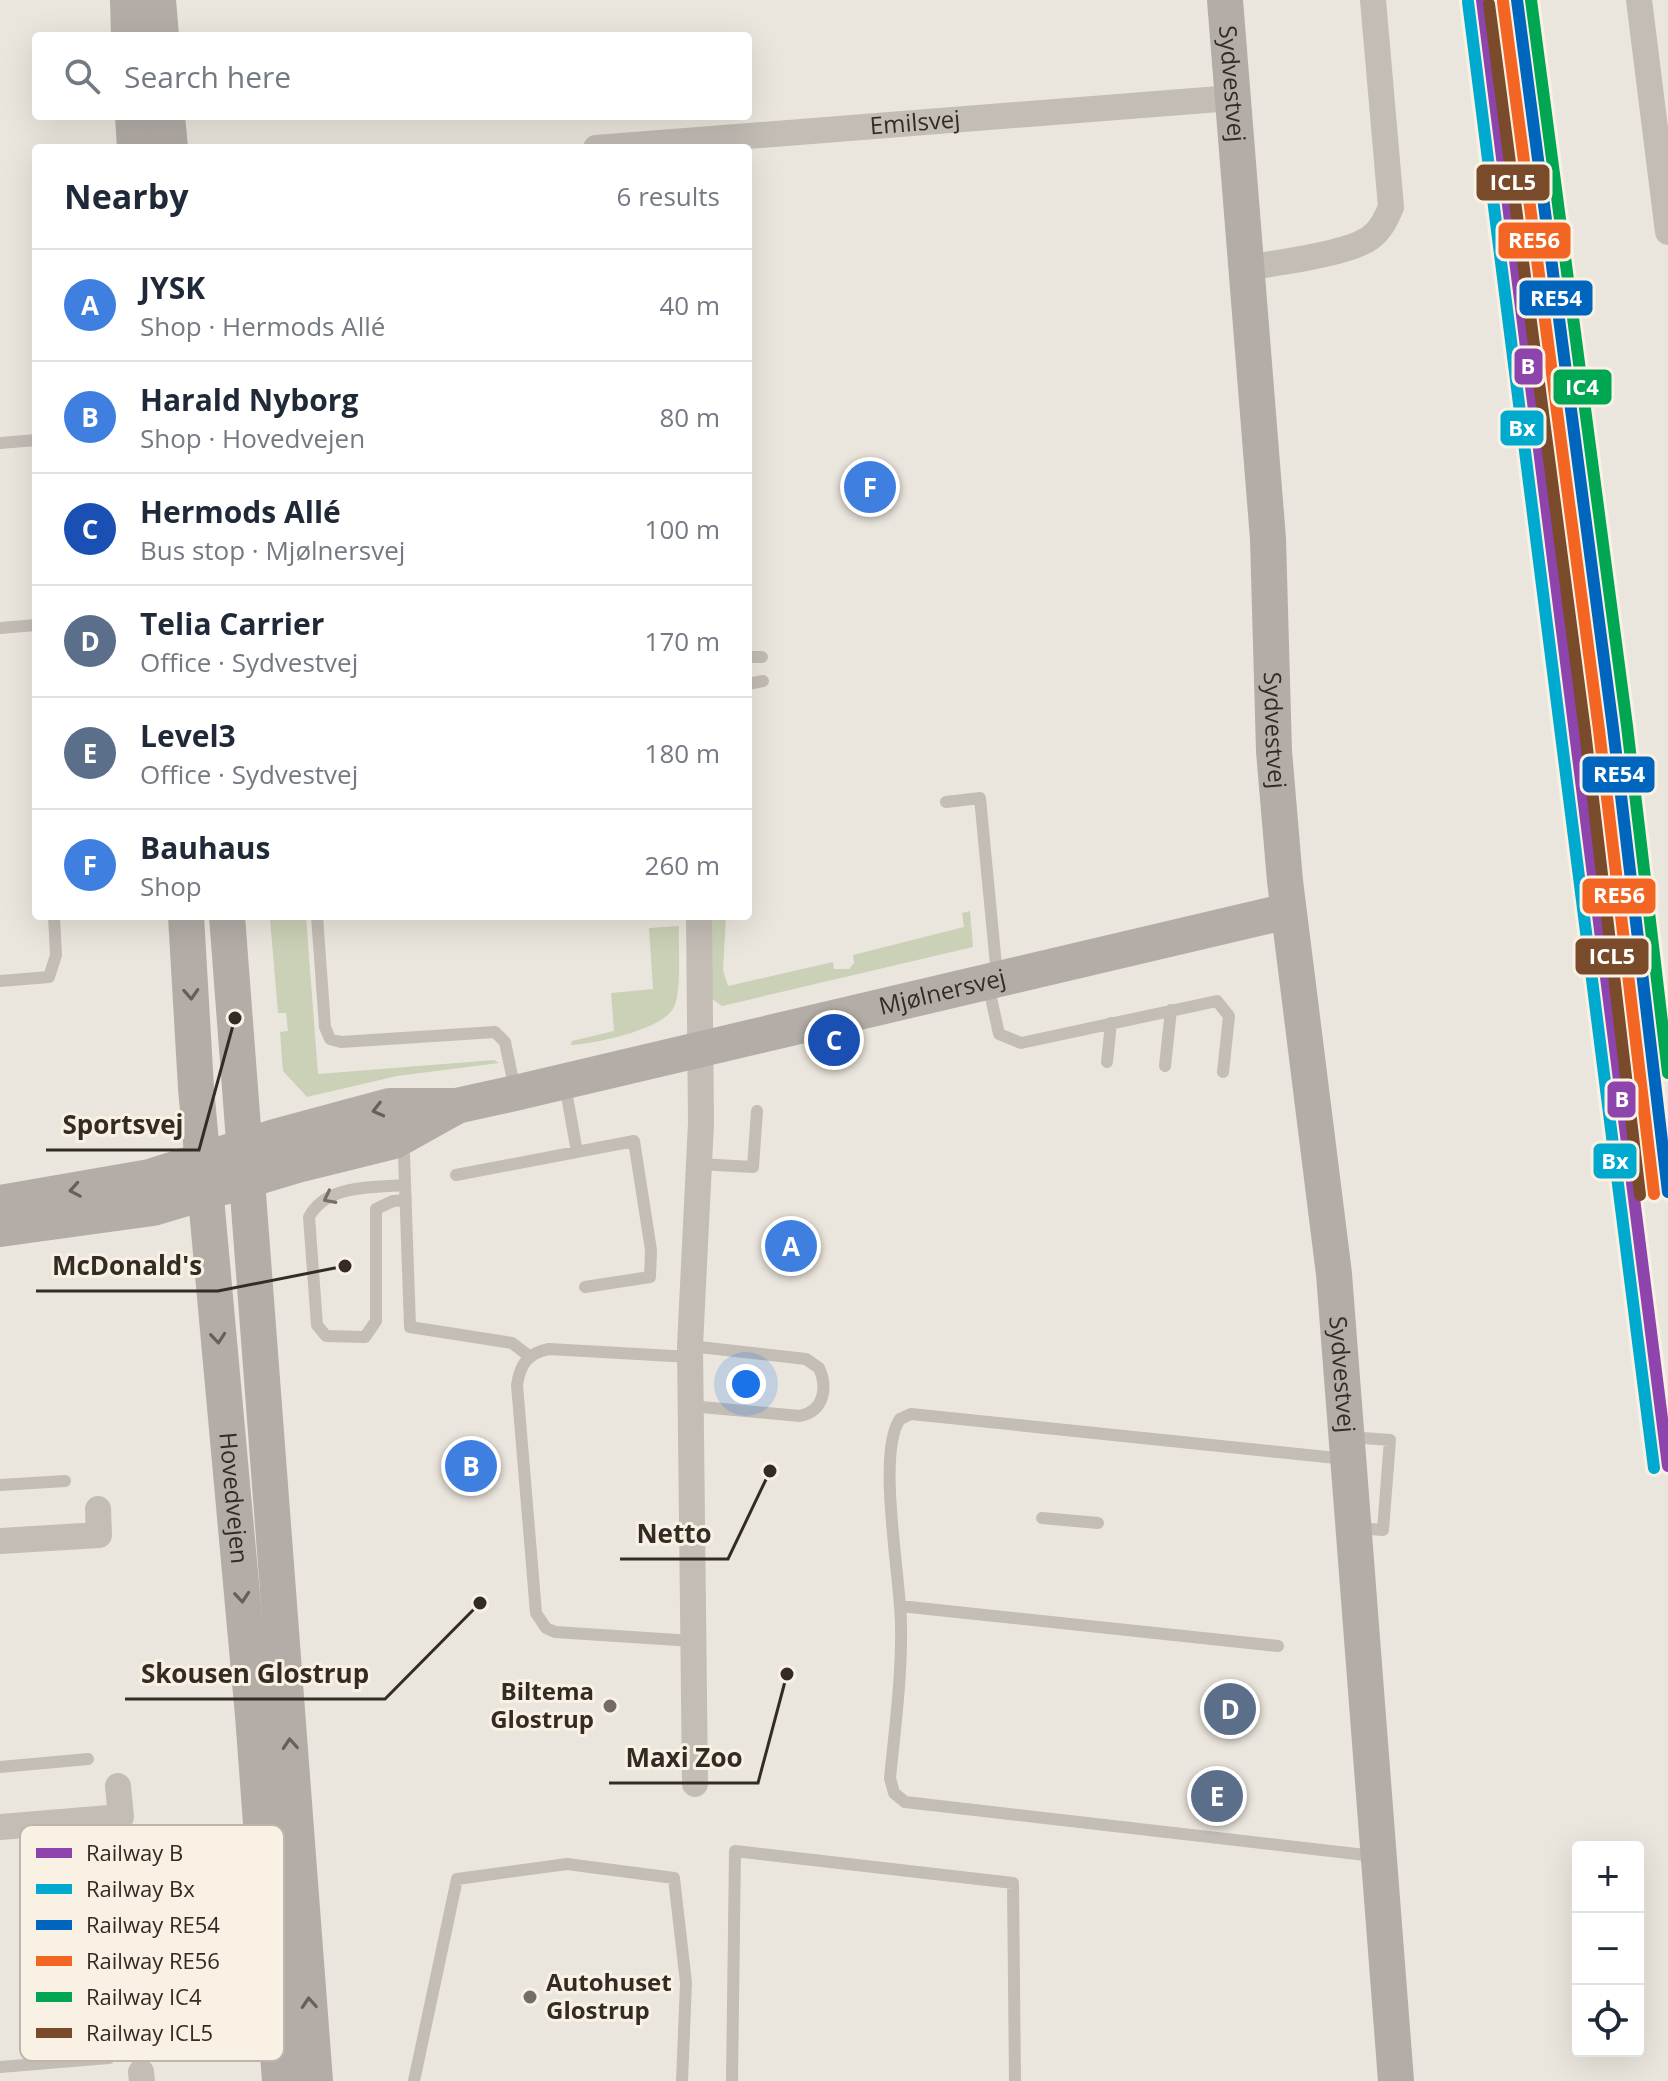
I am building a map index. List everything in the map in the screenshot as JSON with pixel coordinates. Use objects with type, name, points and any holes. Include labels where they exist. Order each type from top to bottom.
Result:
[{"type":"street","points":[[128,0],[129,32]]},
{"type":"street","points":[[158,0],[161,32]]},
{"type":"street","name":"Sydvestvej","points":[[1225,0],[1268,539],[1274,751],[1288,911],[1330,1235],[1396,2081]]},
{"type":"street","points":[[1246,268],[1321,254],[1368,240],[1386,219],[1391,207],[1373,0]]},
{"type":"street","points":[[1639,0],[1668,232]]},
{"type":"street","name":"Emilsvej","points":[[647,144],[1232,98]]},
{"type":"street","points":[[133,120],[135,144]]},
{"type":"street","points":[[167,120],[170,144]]},
{"type":"street","name":"Mjølnersvej","points":[[246,1163],[390,1106],[456,1106],[1288,911]]},
{"type":"street","name":"Hovedvejen","points":[[186,920],[204,1176],[261,1825]]},
{"type":"street","name":"Hovedvejen","points":[[227,920],[315,2081]]},
{"type":"street","points":[[695,1784],[690,1352],[699,1164],[699,920]]},
{"type":"street","name":"Mjølnersvej","points":[[246,1163],[394,1141],[456,1106]]},
{"type":"street","points":[[0,1229],[153,1208],[204,1176],[246,1163]]},
{"type":"street","points":[[0,1203],[150,1177],[204,1176]]},
{"type":"street","points":[[0,1541],[99,1535],[98,1509]]},
{"type":"street","points":[[24,1825],[121,1817],[118,1786]]},
{"type":"street","points":[[0,1827],[20,1825]]},
{"type":"street","name":"Hovedvejen","points":[[279,2061],[280,2081]]},
{"type":"lane","points":[[0,443],[32,440]]},
{"type":"lane","points":[[0,628],[32,625]]},
{"type":"lane","points":[[752,657],[762,657]]},
{"type":"lane","points":[[752,683],[763,681]]},
{"type":"lane","points":[[946,802],[980,798],[992,980],[999,1034],[1021,1043],[1217,1001],[1229,1016],[1223,1072]]},
{"type":"lane","points":[[0,981],[49,977],[56,955],[54,920]]},
{"type":"lane","points":[[317,920],[325,1027],[330,1039],[341,1042],[495,1032],[505,1042],[515,1093]]},
{"type":"lane","points":[[1165,1066],[1171,1010]]},
{"type":"lane","points":[[1107,1062],[1111,1023]]},
{"type":"lane","points":[[564,1082],[577,1152]]},
{"type":"lane","points":[[699,1164],[753,1167],[757,1111]]},
{"type":"lane","points":[[394,1141],[404,1155],[410,1327],[512,1343],[529,1356]]},
{"type":"lane","points":[[456,1175],[634,1141],[651,1250],[650,1277],[585,1287]]},
{"type":"lane","points":[[405,1185],[341,1191],[316,1204],[309,1217],[317,1325],[326,1336],[365,1337],[376,1321],[376,1209],[393,1201],[406,1200]]},
{"type":"lane","points":[[690,1406],[800,1416],[814,1411],[820,1404],[824,1386],[819,1368],[806,1359],[690,1352],[549,1349],[529,1356],[517,1385],[536,1613],[540,1622],[555,1632],[693,1641]]},
{"type":"lane","name":"Sydvestvej","points":[[1348,1448],[905,1416],[895,1430],[890,1482],[901,1653],[890,1778],[894,1793],[905,1802],[1378,1856]]},
{"type":"lane","points":[[0,1485],[65,1481]]},
{"type":"lane","points":[[1042,1518],[1098,1523]]},
{"type":"lane","points":[[900,1606],[1278,1646]]},
{"type":"lane","points":[[0,1767],[88,1759]]},
{"type":"lane","points":[[732,2081],[735,1851],[1013,1883],[1015,2081]]},
{"type":"lane","points":[[414,2081],[457,1879],[567,1864],[674,1878],[686,1983],[682,2081]]},
{"type":"lane","points":[[0,2067],[73,2061]]},
{"type":"green space","points":[[970,911],[973,947],[722,1006],[708,996],[712,920],[726,920],[723,970],[728,986],[833,962],[834,969],[849,969],[854,963],[853,955],[964,927],[962,913]]},
{"type":"green space","points":[[270,920],[306,920],[318,1074],[494,1060],[499,1063],[397,1076],[307,1097],[283,1071],[280,1032],[288,1031],[286,1013],[278,1013]]},
{"type":"green space","points":[[679,926],[678,990],[674,1007],[667,1015],[627,1034],[571,1045],[572,1041],[614,1031],[611,993],[653,989],[649,928]]},
{"type":"rail line","name":"B","points":[[1482,0],[1668,1466]]},
{"type":"rail line","name":"RE54","points":[[1517,0],[1613,728],[1668,1192]]},
{"type":"rail line","name":"IC4","points":[[1531,0],[1627,726],[1668,1073]]},
{"type":"rail line","name":"Bx","points":[[1468,2],[1654,1468]]},
{"type":"rail line","name":"RE56","points":[[1503,2],[1599,730],[1654,1194]]},
{"type":"rail line","name":"ICL5","points":[[1489,4],[1585,731],[1640,1195]]},
{"type":"place","name":"Bauhaus","points":[[870,487]]},
{"type":"place","name":"Sportsvej","points":[[235,1018]]},
{"type":"place","name":"Hermods Allé","points":[[834,1040]]},
{"type":"place","name":"JYSK","points":[[791,1246]]},
{"type":"place","name":"McDonald's","points":[[345,1266]]},
{"type":"place","name":"Harald Nyborg","points":[[471,1466]]},
{"type":"place","name":"Netto","points":[[770,1471]]},
{"type":"place","name":"Skousen Glostrup","points":[[480,1603]]},
{"type":"place","name":"Maxi Zoo","points":[[787,1674]]},
{"type":"place","name":"Biltema Glostrup","points":[[610,1706]]},
{"type":"place","name":"Telia Carrier","points":[[1230,1709]]},
{"type":"place","name":"Level3","points":[[1217,1796]]},
{"type":"place","name":"Autohuset Glostrup","points":[[530,1997]]}]
